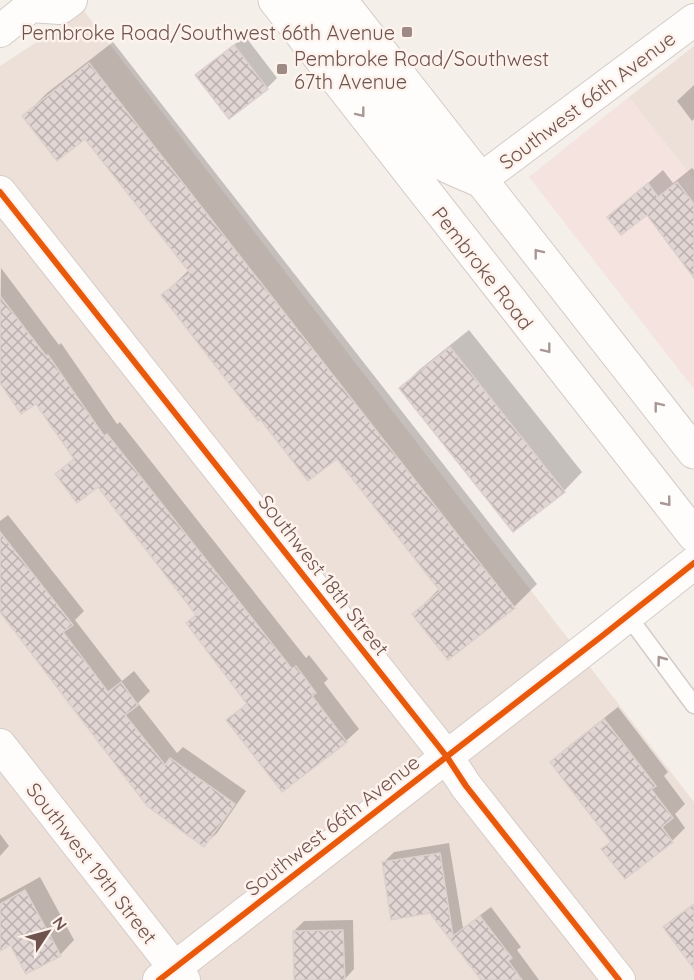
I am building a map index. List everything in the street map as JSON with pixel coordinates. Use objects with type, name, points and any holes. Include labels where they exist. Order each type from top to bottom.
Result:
[{"type":"main road","name":"Pembroke Road","points":[[274,0],[694,535]]},
{"type":"main road","points":[[304,0],[417,145],[440,164],[480,180]]},
{"type":"main road","points":[[340,0],[694,452]]},
{"type":"street","points":[[0,31],[30,2],[60,8],[71,0]]},
{"type":"street","name":"Southwest 66th Avenue","points":[[480,180],[694,20]]},
{"type":"street","name":"Southwest 18th Street","points":[[0,192],[447,757],[466,786],[619,980]]},
{"type":"street","name":"Southwest 66th Avenue","points":[[173,976],[694,563]]},
{"type":"street","name":"Southwest 19th Street","points":[[0,746],[173,976]]},
{"type":"lane","points":[[628,616],[694,705]]},
{"type":"shaded area","points":[[84,11],[694,802],[694,980],[0,980],[0,66]]},
{"type":"shaded area","points":[[694,46],[694,180],[629,97]]},
{"type":"shaded area","points":[[629,97],[694,180],[694,389],[529,177]]},
{"type":"building","points":[[234,45],[268,89],[229,119],[195,75]]},
{"type":"building","points":[[89,63],[515,608],[448,660],[412,614],[440,591],[337,459],[308,481],[260,419],[258,421],[161,295],[190,273],[85,139],[57,161],[22,116]]},
{"type":"building","points":[[677,182],[694,204],[694,278],[647,215],[621,235],[607,217],[648,183],[658,197]]},
{"type":"building","points":[[0,296],[46,356],[48,355],[104,436],[107,434],[292,669],[296,666],[316,693],[312,696],[347,742],[282,792],[226,720],[247,704],[186,623],[196,615],[98,487],[77,503],[55,474],[74,459],[36,404],[21,414],[0,383]]},
{"type":"building","points":[[450,347],[565,492],[513,532],[399,388]]},
{"type":"building","points":[[0,532],[73,625],[63,632],[108,692],[121,682],[138,705],[125,715],[165,765],[170,758],[235,804],[204,847],[147,806],[0,612]]},
{"type":"building","points":[[604,719],[656,786],[651,789],[673,818],[662,827],[673,842],[625,879],[601,849],[611,842],[550,762]]},
{"type":"building","points":[[440,853],[453,936],[480,916],[512,958],[508,961],[522,980],[481,980],[430,913],[391,920],[382,862]]},
{"type":"building","points":[[25,890],[61,956],[26,974],[10,945],[0,951],[0,904]]},
{"type":"building","points":[[694,904],[694,969],[663,927]]},
{"type":"building","points":[[343,930],[345,980],[294,980],[293,931]]},
{"type":"cycle path","points":[[0,192],[447,757],[466,786],[619,980]]},
{"type":"cycle path","points":[[159,980],[694,563]]},
{"type":"place","name":"Pembroke Road/Southwest 66th Avenue","points":[[407,32]]},
{"type":"place","name":"Pembroke Road/Southwest 67th Avenue","points":[[282,69]]}]
